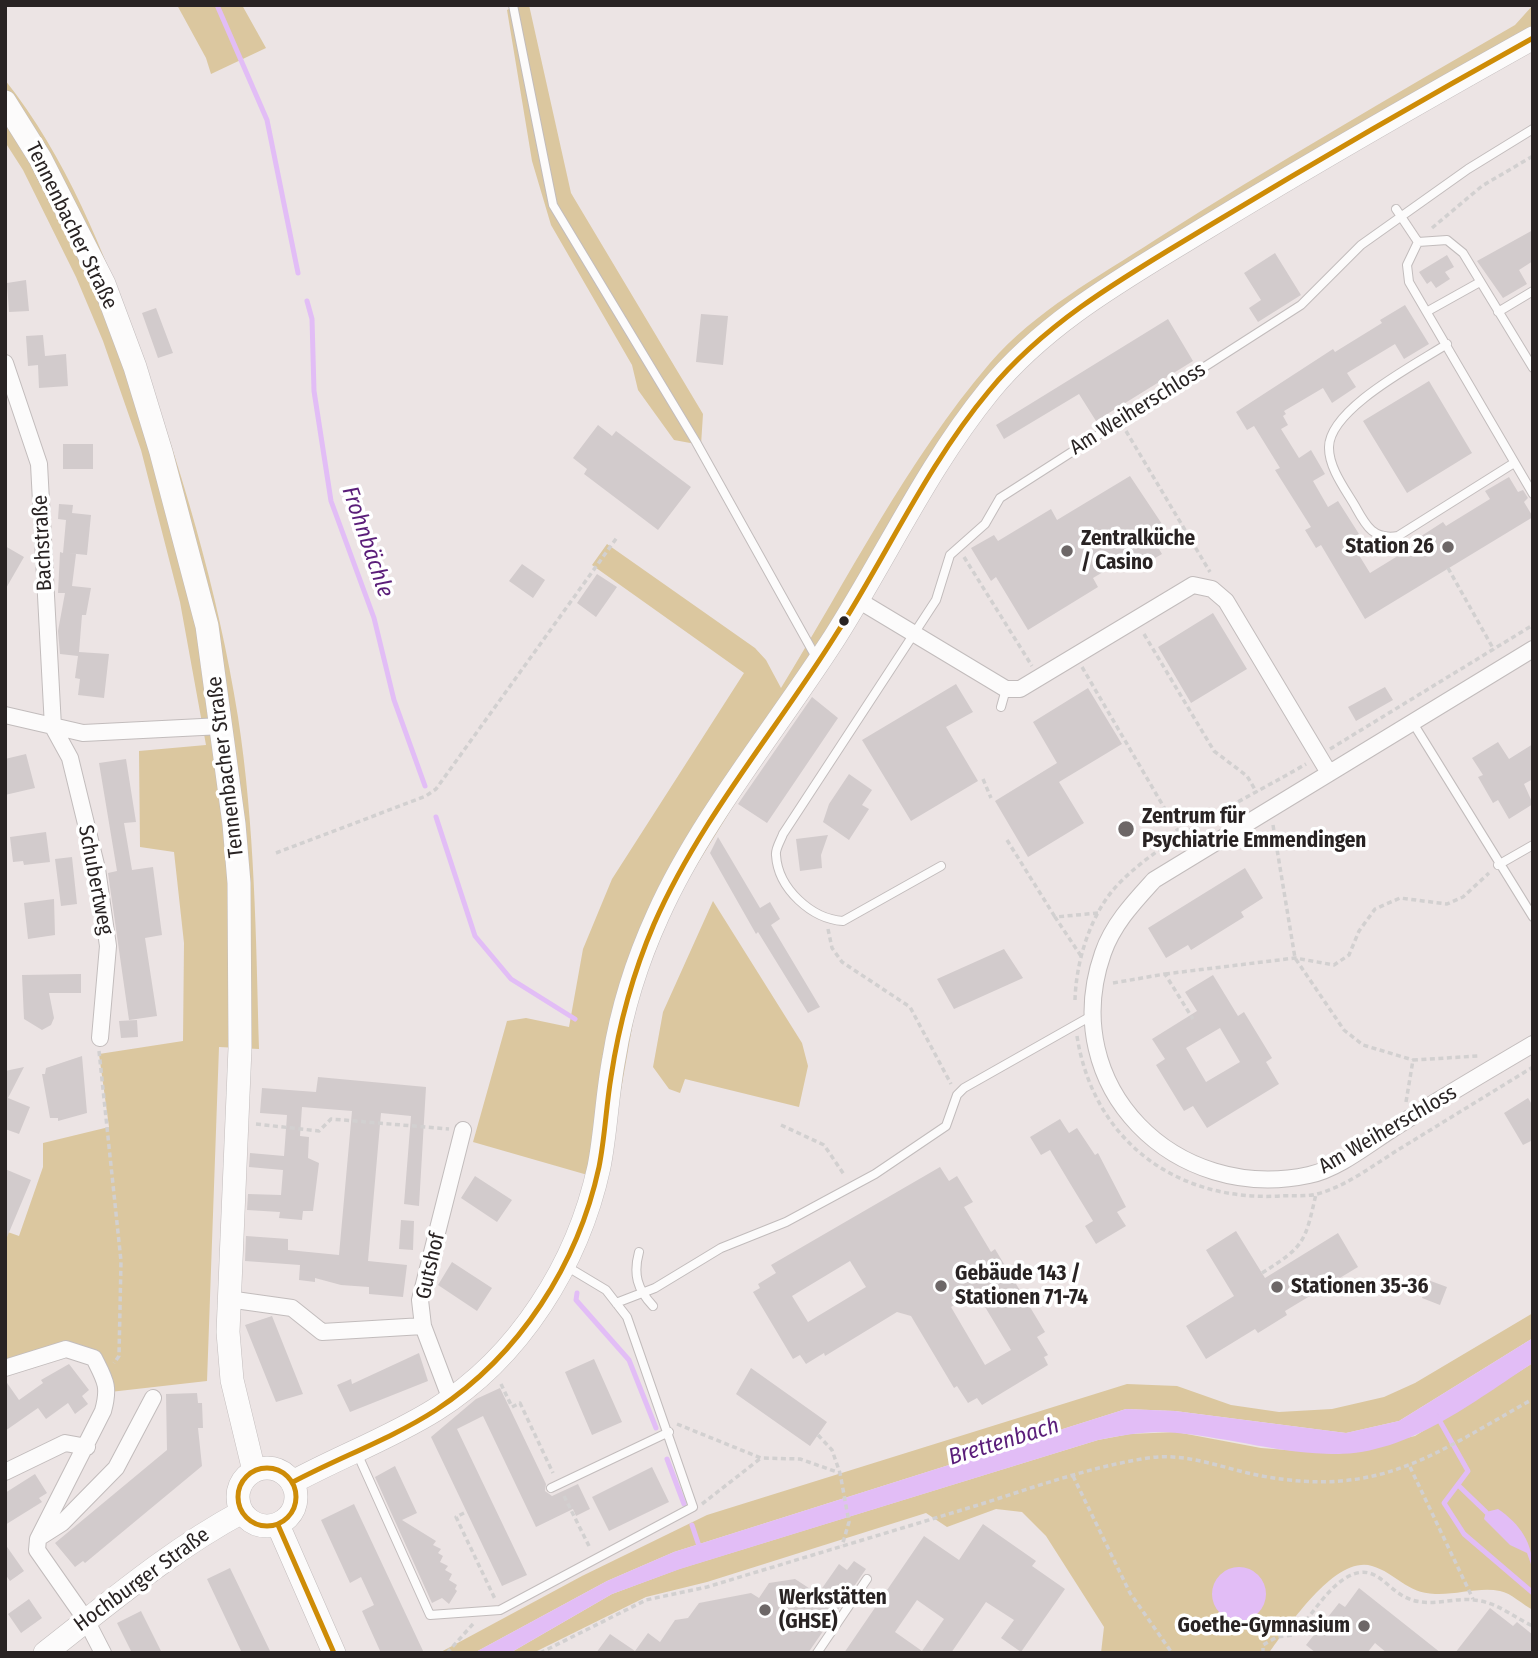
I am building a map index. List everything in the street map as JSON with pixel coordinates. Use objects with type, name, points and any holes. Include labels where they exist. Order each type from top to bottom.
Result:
[{"type":"street","points":[[293,1482],[355,1449],[407,1426],[451,1400],[515,1341],[534,1316],[579,1233],[599,1167],[622,1016],[656,919],[715,817],[858,600],[950,443],[992,387],[1050,330],[1113,285],[1313,163],[1533,37]]},
{"type":"street","name":"Tennenbacher Straße","points":[[5,102],[40,158],[104,284],[135,367],[207,626],[222,726],[239,883],[241,986],[228,1298],[232,1380],[254,1471]]},
{"type":"street","name":"Bachstraße","points":[[5,363],[39,464],[53,727]]},
{"type":"street","points":[[858,600],[1006,689],[1020,690],[1075,655],[1098,647],[1135,619],[1193,585],[1212,589],[1227,601],[1329,773]]},
{"type":"street","name":"Am Weiherschloss","points":[[1533,649],[1154,880],[1125,912],[1103,953],[1093,1015],[1098,1053],[1118,1102],[1148,1135],[1194,1166],[1233,1177],[1273,1180],[1312,1175],[1533,1044]]},
{"type":"street","points":[[5,715],[83,733],[222,726]]},
{"type":"street","name":"Schubertweg","points":[[53,727],[70,758],[97,869],[108,946],[100,1038]]},
{"type":"street","name":"Gutshof","points":[[451,1400],[423,1326],[421,1300],[448,1202],[463,1130]]},
{"type":"street","points":[[228,1298],[292,1308],[322,1332],[423,1326]]},
{"type":"street","points":[[5,1368],[66,1349],[94,1359],[105,1380],[109,1392],[87,1447],[38,1539],[37,1550],[86,1620],[103,1653]]},
{"type":"street","points":[[38,1539],[62,1523],[116,1468],[153,1398]]},
{"type":"street","points":[[5,1472],[65,1443],[87,1447]]},
{"type":"street","points":[[277,1469],[293,1482],[296,1493],[295,1507],[278,1525],[258,1525],[242,1512],[239,1490],[244,1478],[254,1471],[277,1469]]},
{"type":"street","name":"Hochburger Straße","points":[[44,1653],[210,1529],[242,1512]]},
{"type":"street","points":[[278,1525],[334,1653]]},
{"type":"lane","points":[[513,5],[553,205],[696,442],[819,662]]},
{"type":"lane","name":"Am Weiherschloss","points":[[825,920],[800,902],[784,881],[775,854],[783,834],[936,600],[950,555],[985,524],[1000,498],[1301,305],[1361,245],[1398,213],[1533,130]]},
{"type":"lane","points":[[1398,213],[1418,242]]},
{"type":"lane","points":[[1418,242],[1447,240],[1464,253],[1533,368]]},
{"type":"lane","points":[[1418,242],[1407,265],[1409,282],[1533,494]]},
{"type":"lane","points":[[1428,311],[1480,282]]},
{"type":"lane","points":[[1499,312],[1533,290]]},
{"type":"lane","points":[[1447,344],[1354,404],[1338,425],[1328,446],[1336,473],[1369,531],[1384,538],[1398,536],[1514,463]]},
{"type":"lane","points":[[1214,348],[1220,356]]},
{"type":"lane","points":[[1001,707],[1006,689]]},
{"type":"lane","points":[[1413,723],[1533,918]]},
{"type":"lane","points":[[1499,865],[1533,845]]},
{"type":"lane","points":[[825,920],[844,921],[941,866]]},
{"type":"lane","points":[[616,1303],[642,1293],[721,1248],[786,1222],[851,1187],[946,1126],[957,1096],[964,1088],[1093,1015]]},
{"type":"lane","points":[[639,1252],[635,1271],[642,1293],[653,1306]]},
{"type":"lane","points":[[355,1449],[430,1615],[491,1613],[500,1610],[693,1507],[630,1324],[616,1303],[595,1281],[563,1264]]},
{"type":"lane","points":[[551,1488],[669,1432]]},
{"type":"lane","points":[[817,1653],[867,1579]]},
{"type":"path","points":[[1418,242],[1482,186],[1533,156]]},
{"type":"path","points":[[1119,420],[1227,601]]},
{"type":"path","points":[[276,853],[426,796],[436,789],[618,536]]},
{"type":"path","points":[[957,546],[1039,678]]},
{"type":"path","points":[[1448,568],[1494,650]]},
{"type":"path","points":[[1135,619],[1214,751],[1247,776],[1257,793]]},
{"type":"path","points":[[1533,625],[1181,837],[1140,865],[1113,891],[1099,913],[1081,956],[1075,1025],[1080,1055],[1092,1093],[1111,1125],[1132,1147],[1165,1171],[1189,1184],[1222,1194],[1255,1198],[1316,1194],[1353,1178],[1533,1067]]},
{"type":"path","points":[[1075,655],[1192,856]]},
{"type":"path","points":[[983,779],[991,798]]},
{"type":"path","points":[[1272,809],[1295,958],[1344,1030],[1363,1045],[1413,1060],[1515,1054]]},
{"type":"path","points":[[1007,840],[1081,956]]},
{"type":"path","points":[[1096,987],[1165,974],[1295,958],[1334,965],[1349,955],[1359,931],[1375,909],[1400,898],[1447,904],[1463,897],[1499,865]]},
{"type":"path","points":[[1055,917],[1099,913]]},
{"type":"path","points":[[825,920],[832,948],[842,962],[910,1007],[957,1096]]},
{"type":"path","points":[[1165,974],[1193,1019]]},
{"type":"path","points":[[100,1038],[121,1261],[119,1356],[105,1380]]},
{"type":"path","points":[[1402,1122],[1413,1060]]},
{"type":"path","points":[[236,1122],[320,1131],[331,1118],[463,1130]]},
{"type":"path","points":[[781,1125],[824,1145],[851,1187]]},
{"type":"path","points":[[1262,1273],[1295,1252],[1307,1235],[1316,1194]]},
{"type":"path","points":[[502,1386],[507,1396]]},
{"type":"path","points":[[540,1653],[646,1600],[707,1587],[1073,1476],[1148,1458],[1170,1456],[1261,1476],[1313,1483],[1373,1478],[1410,1467],[1533,1399]]},
{"type":"path","points":[[665,1420],[701,1431],[761,1458],[800,1459],[840,1474]]},
{"type":"path","points":[[818,1435],[832,1450],[840,1474],[849,1522],[842,1546]]},
{"type":"path","points":[[693,1507],[710,1501],[761,1458]]},
{"type":"path","points":[[1410,1467],[1473,1599]]},
{"type":"path","points":[[1073,1476],[1130,1593],[1172,1653]]},
{"type":"path","points":[[464,1513],[456,1517],[500,1610]]},
{"type":"path","points":[[1263,1653],[1263,1645],[1277,1637],[1293,1635],[1335,1587],[1348,1576],[1361,1572],[1373,1573],[1406,1598],[1436,1604],[1473,1599],[1496,1604],[1533,1626]]},
{"type":"path","points":[[447,1653],[469,1632],[479,1613]]},
{"type":"shaded area","points":[[177,5],[242,5],[266,48],[211,74],[206,58]]},
{"type":"shaded area","points":[[516,5],[529,5],[571,193],[703,414],[701,445],[674,440],[638,390],[632,365],[551,225],[532,161],[507,10]]},
{"type":"shaded area","points":[[1533,5],[1533,44],[1321,165],[1039,344],[974,417],[677,897],[638,994],[605,1180],[473,1142],[507,1021],[526,1018],[569,1027],[583,949],[612,879],[744,673],[592,565],[607,544],[755,648],[766,660],[781,688],[932,439],[960,400],[1008,344],[1047,311],[1090,281],[1289,157],[1515,25]]},
{"type":"shaded area","points":[[5,80],[47,140],[65,173],[97,240],[124,309],[168,435],[196,528],[220,622],[238,717],[251,841],[259,1049],[219,1047],[207,1381],[110,1392],[107,1379],[67,1347],[5,1367],[5,1231],[19,1236],[43,1167],[43,1143],[109,1127],[99,1054],[183,1041],[184,943],[174,852],[140,847],[139,751],[206,745],[180,602],[141,450],[103,341],[76,277],[23,170],[5,142]]},
{"type":"shaded area","points":[[713,901],[802,1043],[808,1066],[799,1107],[685,1079],[680,1093],[669,1089],[653,1067],[663,1012]]},
{"type":"shaded area","points":[[1533,1313],[1533,1338],[1399,1421],[1346,1433],[1175,1411],[1126,1409],[674,1552],[607,1581],[474,1653],[439,1653],[582,1576],[707,1515],[1127,1384],[1177,1386],[1231,1405],[1279,1412],[1332,1409],[1384,1397],[1415,1383]]},
{"type":"shaded area","points":[[1533,1338],[1533,1363],[1440,1423],[1389,1445],[1363,1452],[1336,1454],[1296,1451],[1167,1432],[1098,1440],[680,1569],[612,1594],[510,1653],[474,1653],[607,1581],[674,1552],[1126,1409],[1175,1411],[1346,1433],[1399,1421]]},
{"type":"shaded area","points":[[1533,1363],[1533,1610],[1500,1591],[1425,1593],[1409,1587],[1380,1569],[1358,1566],[1343,1571],[1328,1582],[1300,1611],[1269,1653],[1101,1653],[1104,1627],[1046,1536],[1022,1512],[996,1509],[947,1527],[926,1513],[707,1582],[646,1597],[533,1653],[510,1653],[612,1594],[679,1569],[1098,1440],[1130,1434],[1176,1432],[1261,1448],[1338,1454],[1415,1436]]},
{"type":"shaded area","points":[[1498,1509],[1513,1521],[1524,1535],[1531,1551],[1533,1570],[1527,1553],[1510,1545],[1484,1519],[1486,1512]]},
{"type":"shaded area","points":[[1244,1567],[1254,1571],[1262,1579],[1266,1594],[1262,1609],[1254,1617],[1234,1621],[1224,1617],[1216,1609],[1212,1589],[1216,1579],[1224,1571]]},
{"type":"building","points":[[1533,230],[1533,261],[1519,270],[1527,284],[1503,298],[1477,261]]},
{"type":"building","points":[[1275,253],[1301,295],[1258,322],[1249,308],[1261,300],[1244,273]]},
{"type":"building","points":[[1447,255],[1454,267],[1445,272],[1450,279],[1436,288],[1431,281],[1427,284],[1419,272]]},
{"type":"building","points":[[26,280],[29,311],[9,312],[7,283]]},
{"type":"building","points":[[1405,305],[1429,344],[1404,359],[1395,344],[1347,373],[1356,387],[1332,403],[1323,388],[1284,411],[1286,414],[1283,416],[1288,425],[1281,429],[1299,458],[1311,450],[1325,474],[1313,481],[1328,507],[1338,501],[1359,534],[1349,539],[1370,573],[1414,546],[1412,542],[1443,522],[1446,526],[1490,499],[1485,491],[1509,477],[1518,492],[1523,490],[1528,498],[1524,502],[1533,517],[1365,619],[1321,545],[1316,548],[1305,530],[1311,527],[1275,470],[1280,468],[1254,426],[1247,430],[1236,412],[1333,349],[1335,352],[1382,323],[1380,320]]},
{"type":"building","points":[[156,308],[173,353],[158,358],[142,313]]},
{"type":"building","points":[[701,314],[728,316],[723,365],[696,362]]},
{"type":"building","points":[[1168,319],[1193,361],[1096,421],[1079,394],[1004,439],[996,425]]},
{"type":"building","points":[[43,335],[45,356],[66,354],[68,386],[39,388],[38,365],[28,366],[26,336]]},
{"type":"building","points":[[1429,381],[1472,453],[1407,493],[1363,421]]},
{"type":"building","points":[[598,425],[612,436],[616,431],[691,487],[658,530],[584,474],[587,469],[573,458]]},
{"type":"building","points":[[63,444],[93,444],[93,469],[63,469]]},
{"type":"building","name":"Zentralküche / Casino","points":[[1130,476],[1168,533],[1154,541],[1162,554],[1141,566],[1133,554],[1093,578],[1098,587],[1028,630],[996,577],[991,581],[971,548],[994,535],[998,541],[1051,509],[1057,520]]},
{"type":"building","points":[[59,504],[73,505],[72,513],[91,515],[87,555],[67,553],[76,554],[72,586],[91,588],[86,615],[82,615],[79,652],[109,654],[104,698],[78,695],[80,679],[75,678],[78,656],[60,654],[58,631],[65,593],[58,593],[60,552],[63,553],[66,520],[58,519]]},
{"type":"building","points":[[5,546],[24,557],[5,590]]},
{"type":"building","points":[[522,564],[545,580],[533,598],[509,581]]},
{"type":"building","points":[[597,574],[617,587],[596,617],[577,603]]},
{"type":"building","points":[[1213,613],[1247,669],[1191,703],[1158,647]]},
{"type":"building","points":[[956,684],[973,712],[946,727],[978,781],[911,821],[862,740]]},
{"type":"building","points":[[1385,687],[1393,700],[1356,721],[1348,707]]},
{"type":"building","points":[[1088,688],[1122,744],[1059,782],[1084,823],[1028,857],[995,801],[1057,763],[1033,722]]},
{"type":"building","points":[[812,697],[838,718],[767,823],[738,804]]},
{"type":"building","points":[[1498,742],[1509,759],[1533,744],[1533,779],[1524,784],[1533,804],[1509,819],[1498,800],[1493,803],[1478,777],[1483,775],[1472,758]]},
{"type":"building","points":[[26,754],[35,788],[5,795],[5,759]]},
{"type":"building","points":[[126,759],[136,822],[124,823],[132,870],[153,867],[162,935],[145,938],[157,1016],[129,1020],[108,873],[117,871],[99,763]]},
{"type":"building","points":[[849,774],[872,790],[862,805],[869,809],[849,840],[823,822],[829,804]]},
{"type":"building","points":[[46,832],[50,862],[24,865],[23,861],[13,862],[10,837]]},
{"type":"building","points":[[828,835],[821,855],[822,868],[800,871],[796,839]]},
{"type":"building","points":[[718,837],[760,908],[770,902],[780,919],[771,925],[820,1007],[808,1013],[758,932],[756,934],[710,853]]},
{"type":"building","points":[[72,857],[77,904],[61,906],[55,859]]},
{"type":"building","points":[[1245,868],[1263,898],[1241,912],[1244,917],[1191,950],[1188,945],[1166,958],[1148,928]]},
{"type":"building","points":[[54,899],[55,935],[28,939],[24,903]]},
{"type":"building","points":[[1004,949],[1023,978],[954,1009],[937,979]]},
{"type":"building","points":[[81,974],[81,993],[49,993],[54,1018],[51,1025],[42,1030],[24,1019],[22,975]]},
{"type":"building","points":[[1213,975],[1238,1016],[1244,1012],[1272,1058],[1266,1062],[1279,1084],[1207,1128],[1193,1106],[1184,1111],[1156,1065],[1165,1059],[1152,1039],[1197,1011],[1185,992]],"holes":[[[1220,1028],[1240,1062],[1206,1082],[1186,1048]]]},
{"type":"building","points":[[137,1020],[138,1037],[121,1038],[119,1021]]},
{"type":"building","points":[[82,1056],[87,1113],[58,1121],[58,1118],[50,1118],[42,1074],[45,1074],[46,1068]]},
{"type":"building","points":[[24,1067],[8,1098],[30,1107],[19,1134],[5,1129],[5,1071]]},
{"type":"building","points":[[318,1077],[426,1087],[419,1206],[404,1204],[411,1116],[381,1113],[368,1261],[407,1265],[403,1297],[369,1294],[369,1287],[341,1285],[315,1278],[315,1282],[299,1280],[300,1265],[245,1261],[246,1236],[288,1239],[288,1250],[339,1255],[352,1111],[302,1107],[300,1136],[309,1137],[308,1158],[319,1163],[313,1211],[303,1211],[302,1220],[279,1218],[280,1212],[247,1210],[248,1194],[281,1195],[283,1170],[249,1167],[250,1153],[284,1156],[287,1115],[260,1113],[262,1088],[316,1092]]},
{"type":"building","points":[[1528,1098],[1533,1106],[1533,1140],[1523,1145],[1504,1113]]},
{"type":"building","points":[[1060,1119],[1069,1133],[1077,1128],[1095,1155],[1098,1153],[1126,1207],[1117,1212],[1126,1226],[1096,1244],[1085,1226],[1093,1221],[1050,1150],[1041,1155],[1030,1137]]},
{"type":"building","name":"Gebäude 143 / Stationen 71-74","points":[[940,1167],[949,1181],[957,1176],[973,1202],[964,1207],[991,1252],[995,1249],[1045,1332],[1037,1337],[1048,1355],[1044,1357],[1048,1365],[982,1405],[977,1398],[968,1403],[957,1386],[954,1388],[911,1316],[897,1312],[825,1356],[824,1353],[806,1364],[800,1355],[793,1359],[753,1292],[760,1288],[758,1284],[776,1273],[771,1265]],"holes":[[[850,1261],[866,1287],[808,1322],[792,1296]],[[976,1292],[1011,1350],[985,1365],[951,1307]]]},
{"type":"building","points":[[5,1169],[31,1180],[5,1242]]},
{"type":"building","points":[[475,1176],[512,1200],[497,1222],[461,1198]]},
{"type":"building","points":[[401,1220],[414,1221],[413,1250],[399,1249]]},
{"type":"building","name":"Stationen 35-36","points":[[1236,1231],[1265,1278],[1338,1233],[1358,1267],[1285,1311],[1287,1315],[1258,1333],[1255,1329],[1206,1359],[1186,1326],[1234,1296],[1206,1250]]},
{"type":"building","points":[[452,1262],[492,1288],[477,1311],[438,1285]]},
{"type":"building","points":[[1428,1280],[1447,1287],[1440,1305],[1422,1298]]},
{"type":"building","points":[[272,1316],[303,1394],[276,1402],[245,1325]]},
{"type":"building","points":[[419,1353],[428,1381],[350,1412],[337,1385],[351,1379],[352,1384]]},
{"type":"building","points":[[594,1359],[622,1422],[592,1435],[565,1372]]},
{"type":"building","points":[[69,1364],[89,1390],[82,1396],[88,1404],[75,1414],[68,1403],[46,1419],[38,1408],[5,1431],[5,1380],[19,1400],[43,1383],[41,1380]]},
{"type":"building","points":[[751,1368],[827,1422],[810,1446],[736,1394]]},
{"type":"building","points":[[500,1388],[546,1484],[545,1491],[552,1496],[578,1484],[590,1509],[576,1516],[573,1509],[536,1527],[483,1416],[457,1429],[527,1575],[502,1586],[431,1437],[476,1399]]},
{"type":"building","points":[[197,1393],[198,1403],[202,1403],[203,1428],[198,1428],[202,1466],[85,1563],[83,1561],[75,1567],[55,1543],[167,1450],[166,1394]]},
{"type":"building","points":[[395,1466],[417,1513],[402,1520],[436,1541],[433,1545],[441,1549],[438,1553],[443,1556],[440,1562],[448,1566],[445,1570],[452,1574],[449,1580],[457,1585],[457,1591],[449,1604],[442,1598],[432,1603],[375,1477]]},
{"type":"building","points":[[652,1467],[669,1502],[609,1531],[592,1497]]},
{"type":"building","points":[[35,1474],[47,1493],[39,1498],[42,1502],[5,1525],[5,1493]]},
{"type":"building","points":[[354,1504],[424,1653],[381,1653],[362,1611],[374,1605],[361,1577],[350,1583],[321,1520]]},
{"type":"building","points":[[983,1524],[1036,1561],[1032,1566],[1065,1589],[1021,1652],[1001,1638],[1014,1620],[986,1602],[951,1653],[844,1653],[924,1536],[959,1560]],"holes":[[[917,1600],[944,1619],[922,1651],[895,1632]]]},
{"type":"building","points":[[5,1544],[24,1571],[10,1581],[5,1574]]},
{"type":"building","name":"Werkstätten (GHSE)","points":[[854,1561],[866,1569],[808,1653],[596,1653],[610,1634],[635,1651],[648,1633],[660,1642],[675,1620],[688,1618],[699,1603],[751,1593],[759,1598],[769,1583],[795,1579],[818,1594],[839,1564],[847,1570]]},
{"type":"building","points":[[230,1568],[271,1653],[242,1653],[207,1579]]},
{"type":"building","name":"Goethe-Gymnasium","points":[[1359,1588],[1441,1653],[1387,1653],[1375,1643],[1367,1653],[1316,1653],[1306,1645],[1339,1603],[1345,1607]]},
{"type":"building","points":[[29,1599],[42,1618],[21,1633],[8,1614]]},
{"type":"building","points":[[1490,1608],[1513,1626],[1517,1622],[1533,1635],[1533,1653],[1455,1653]]},
{"type":"building","points":[[141,1611],[162,1653],[132,1653],[117,1623]]},
{"type":"waterway","name":"Frohnbächle","points":[[217,5],[267,120],[298,273]]},
{"type":"waterway","name":"Frohnbächle","points":[[307,301],[312,319],[314,391],[331,501],[374,618],[394,700],[425,786]]},
{"type":"waterway","name":"Frohnbächle","points":[[436,817],[475,936],[511,979],[575,1019]]},
{"type":"waterway","name":"Frohnbächle","points":[[577,1293],[576,1300],[629,1360],[656,1428]]},
{"type":"waterway","points":[[1437,1416],[1468,1471],[1444,1503],[1464,1534],[1533,1593]]},
{"type":"waterway","name":"Frohnbächle","points":[[667,1459],[684,1504]]},
{"type":"waterway","points":[[1458,1485],[1486,1512]]},
{"type":"waterway","name":"Frohnbächle","points":[[692,1525],[700,1549]]},
{"type":"transit line","points":[[293,1482],[401,1430],[436,1410],[466,1388],[494,1362],[519,1335],[541,1304],[560,1272],[589,1203],[601,1156],[618,1038],[633,980],[646,942],[673,885],[716,812],[835,636],[946,449],[989,391],[1038,341],[1093,298],[1332,153],[1533,38]]},
{"type":"transit line","points":[[267,1468],[288,1476],[296,1497],[288,1518],[267,1526],[246,1518],[238,1497],[246,1476],[267,1468]]},
{"type":"transit line","points":[[278,1525],[334,1653]]},
{"type":"place","name":"Station 26","points":[[1448,547]]},
{"type":"place","name":"Zentralküche / Casino","points":[[1067,551]]},
{"type":"place","name":"Zentrum für Psychiatrie Emmendingen","points":[[1126,829]]},
{"type":"place","name":"Gebäude 143 / Stationen 71-74","points":[[941,1286]]},
{"type":"place","name":"Stationen 35-36","points":[[1277,1287]]},
{"type":"place","name":"Werkstätten (GHSE)","points":[[765,1610]]},
{"type":"place","name":"Goethe-Gymnasium","points":[[1364,1626]]},
{"type":"water label","name":"Brettenbach","points":[[1004,1442]]}]
